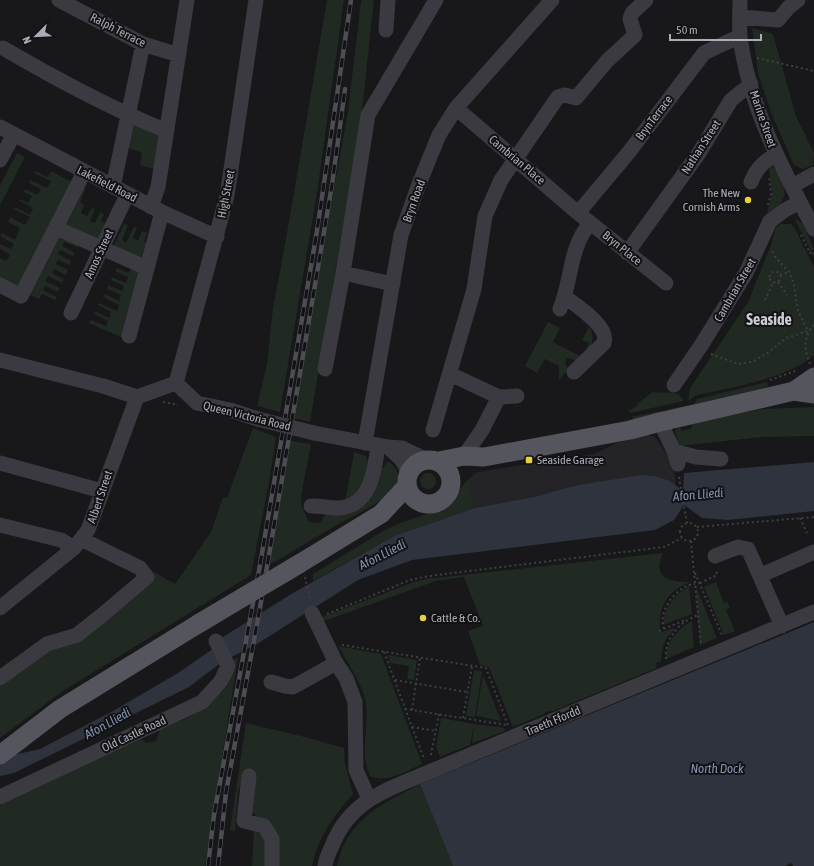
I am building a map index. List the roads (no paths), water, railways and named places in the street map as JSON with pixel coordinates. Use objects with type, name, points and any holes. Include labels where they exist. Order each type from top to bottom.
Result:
[{"type":"main road","points":[[794,391],[806,370]]},
{"type":"main road","points":[[0,755],[29,731],[60,709],[198,624],[301,568],[381,514],[403,492],[408,479],[418,462],[464,456],[486,457],[630,430],[794,391],[814,394]]},
{"type":"main road","points":[[452,478],[486,457]]},
{"type":"main road","points":[[381,514],[421,502],[436,503],[448,494],[452,478],[449,471],[432,460]]},
{"type":"main road","points":[[408,479],[414,498],[421,502]]},
{"type":"street","name":"Ralph Terrace","points":[[60,0],[143,44],[179,55]]},
{"type":"street","points":[[129,336],[147,268],[187,0]]},
{"type":"street","name":"High Street","points":[[176,383],[227,196],[256,0]]},
{"type":"street","points":[[386,30],[388,0]]},
{"type":"street","points":[[325,369],[343,273],[368,115],[436,0]]},
{"type":"street","name":"Bryn Road","points":[[312,506],[340,508],[352,505],[365,494],[373,478],[393,284],[401,235],[419,184],[439,135],[456,108],[552,0]]},
{"type":"street","points":[[433,430],[474,289],[485,216],[501,180],[558,97],[565,95],[576,98],[607,61],[635,35],[630,19],[632,13],[646,0]]},
{"type":"street","name":"Marine Street","points":[[740,0],[740,36],[751,84],[771,157],[792,186],[814,229]]},
{"type":"street","points":[[740,17],[778,20],[788,7],[798,0]]},
{"type":"street","name":"BrynTerrace","points":[[578,213],[629,152],[704,53],[740,36]]},
{"type":"street","points":[[113,187],[143,44]]},
{"type":"street","points":[[3,48],[68,86],[128,116],[167,131]]},
{"type":"street","name":"Nathan Street","points":[[627,253],[699,153],[731,100],[751,84]]},
{"type":"street","name":"Cambrian Place","points":[[456,108],[578,213]]},
{"type":"street","name":"Lakefield Road","points":[[0,127],[13,136],[156,210],[217,237]]},
{"type":"street","points":[[0,160],[13,136]]},
{"type":"street","points":[[751,182],[759,166],[771,157]]},
{"type":"street","points":[[0,285],[21,296],[84,172]]},
{"type":"street","points":[[792,186],[814,174]]},
{"type":"street","name":"Amos Street","points":[[71,313],[127,195]]},
{"type":"street","name":"Cambrian Street","points":[[674,385],[696,353],[746,272],[767,228],[785,210],[800,202]]},
{"type":"street","name":"Bryn Place","points":[[578,213],[666,284]]},
{"type":"street","points":[[574,372],[604,343],[606,339],[596,322],[563,303],[573,257],[581,234],[590,223]]},
{"type":"street","points":[[56,228],[147,268]]},
{"type":"street","points":[[343,273],[393,284]]},
{"type":"street","points":[[0,360],[103,386],[137,397],[176,383]]},
{"type":"street","points":[[450,374],[499,397],[517,396]]},
{"type":"street","name":"Queen Victoria Road","points":[[176,383],[197,403],[230,410],[258,419],[314,433],[377,445],[402,448],[432,460]]},
{"type":"street","name":"Albert Street","points":[[0,608],[78,544],[88,530],[137,397]]},
{"type":"street","points":[[464,456],[482,430],[499,397]]},
{"type":"street","points":[[660,422],[677,462],[696,457],[720,459]]},
{"type":"street","points":[[482,430],[486,457]]},
{"type":"street","points":[[377,445],[401,459],[408,479]]},
{"type":"street","points":[[0,463],[102,491]]},
{"type":"street","points":[[0,524],[78,544],[140,568],[147,577],[102,616],[77,635],[47,644],[0,678]]},
{"type":"street","points":[[715,556],[738,547],[748,548],[782,626]]},
{"type":"street","points":[[761,575],[814,552]]},
{"type":"street","name":"Traeth Ffordd","points":[[326,866],[337,832],[354,810],[369,799],[426,765],[510,731],[667,673],[814,612]]},
{"type":"street","points":[[314,616],[336,663],[346,678],[355,702],[356,770],[369,799]]},
{"type":"street","name":"Old Castle Road","points":[[0,797],[202,702],[221,681],[228,666],[226,658],[216,641]]},
{"type":"street","points":[[271,682],[293,687],[336,663]]},
{"type":"street","points":[[249,776],[244,821],[264,826],[272,839],[272,866]]},
{"type":"water","name":"Afon Lliedi","points":[[814,462],[814,511],[728,520],[702,518],[684,505],[674,520],[655,530],[412,560],[358,580],[257,644],[222,662],[189,687],[14,773],[0,776],[0,758],[40,749],[113,711],[178,673],[217,646],[218,640],[293,593],[394,536],[475,508],[538,496],[573,486],[641,475],[655,476],[670,481],[683,491],[684,473]]},
{"type":"water","name":"North Dock","points":[[814,622],[814,866],[793,866],[791,863],[785,866],[453,866],[420,784]]},
{"type":"railway","points":[[208,866],[214,815],[260,565],[317,231],[351,0]]},
{"type":"railway","points":[[218,866],[226,792],[261,602],[332,185],[345,89]]},
{"type":"place","name":"The New Cornish Arms","points":[[748,200]]},
{"type":"place","name":"Seaside Garage","points":[[529,460]]},
{"type":"place","name":"Cattle & Co.","points":[[423,618]]},
{"type":"district","name":"Seaside","points":[[769,319]]}]
